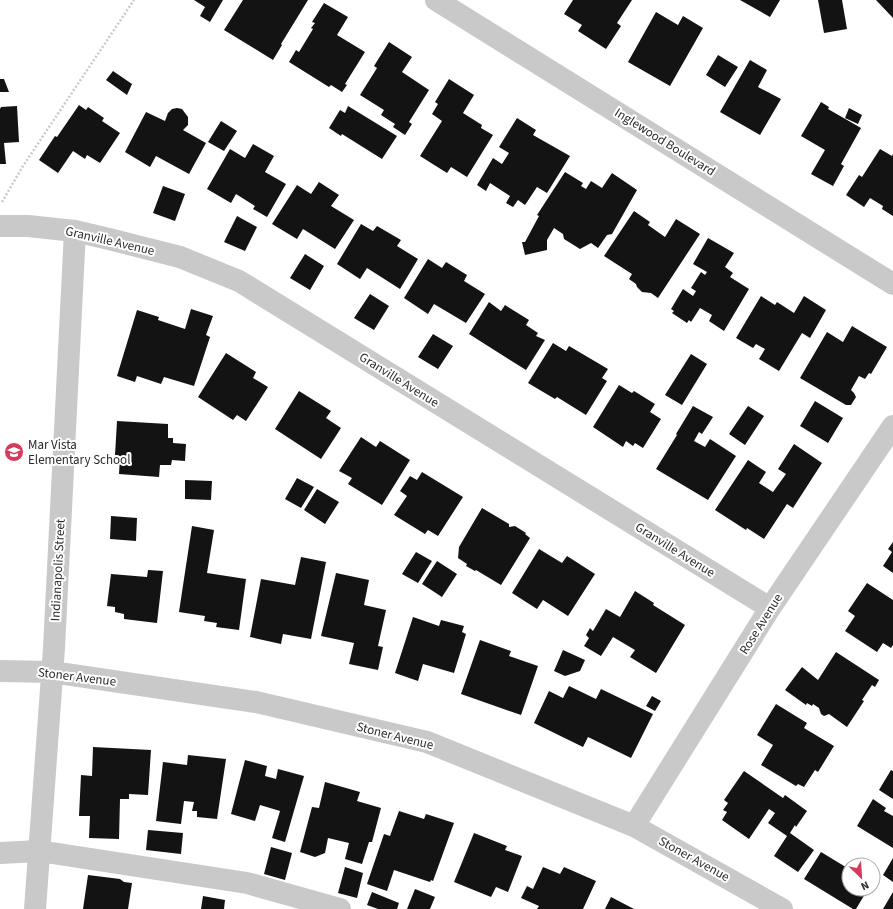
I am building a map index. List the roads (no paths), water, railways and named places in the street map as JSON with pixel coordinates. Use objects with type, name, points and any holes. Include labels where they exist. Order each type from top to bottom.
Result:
[{"type":"street","name":"Inglewood Boulevard","points":[[436,0],[893,284]]},
{"type":"street","name":"Granville Avenue","points":[[0,226],[28,226],[75,231],[180,257],[239,282],[770,608]]},
{"type":"street","name":"Indianapolis Street","points":[[35,909],[52,672],[75,231]]},
{"type":"street","name":"Rose Avenue","points":[[634,826],[770,608],[893,426]]},
{"type":"street","name":"Stoner Avenue","points":[[0,671],[52,672],[256,702],[427,742],[634,826],[782,909]]},
{"type":"street","points":[[0,853],[39,851],[247,883],[340,909]]},
{"type":"place","name":"Mar Vista Elementary School","points":[[14,452]]}]
